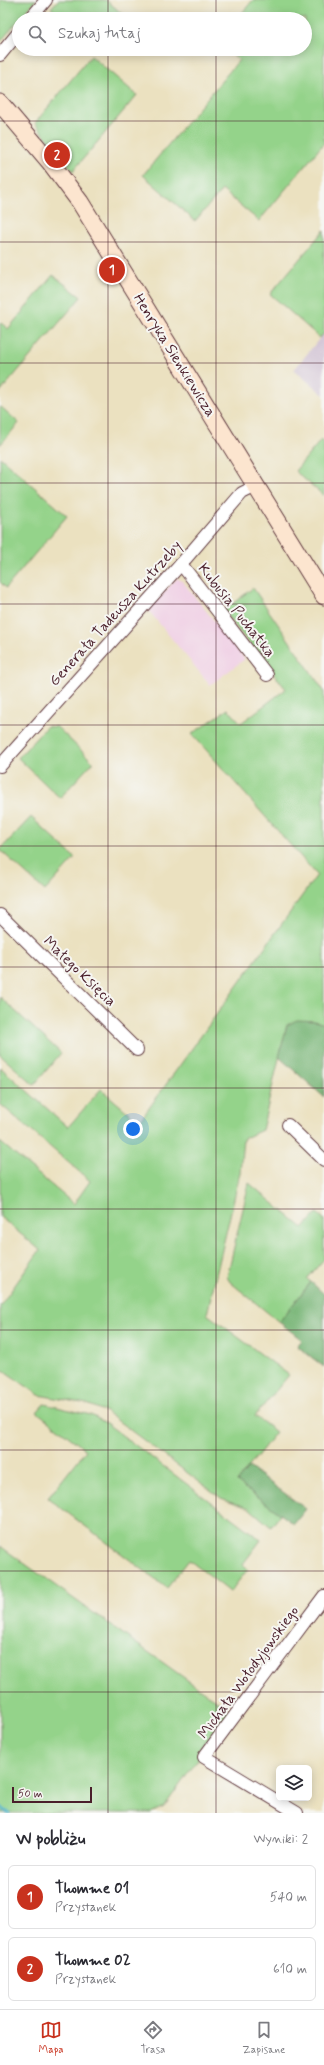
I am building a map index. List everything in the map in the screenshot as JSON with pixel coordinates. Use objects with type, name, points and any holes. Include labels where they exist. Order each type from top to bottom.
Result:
[{"type":"street","points":[[36,12],[46,0]]},
{"type":"street","points":[[0,55],[12,40]]},
{"type":"street","name":"Henryka Sienkiewicza","points":[[0,103],[50,162],[80,202],[324,596]]},
{"type":"street","name":"Generała Tadeusza Kutrzeby","points":[[0,766],[181,564],[242,493],[256,486]]},
{"type":"street","name":"Kubusia Puchatka","points":[[181,564],[267,675]]},
{"type":"street","name":"Małego Księcia","points":[[0,915],[137,1050]]},
{"type":"street","points":[[288,1125],[324,1160]]},
{"type":"street","name":"Michała Wołodyjowskiego","points":[[297,1813],[204,1757],[324,1596]]},
{"type":"shaded area","points":[[324,333],[324,395],[294,370]]},
{"type":"shaded area","points":[[177,578],[183,582],[245,659],[210,685],[148,610]]},
{"type":"green space","points":[[0,0],[36,0],[26,12],[12,12],[12,28],[0,42]]},
{"type":"green space","points":[[58,0],[106,0],[120,12],[56,12],[51,8]]},
{"type":"green space","points":[[253,0],[324,0],[324,143],[259,221],[222,190],[195,221],[143,175],[239,60],[235,56],[312,56],[312,12],[243,12]]},
{"type":"green space","points":[[91,56],[137,95],[73,171],[35,123]]},
{"type":"green space","points":[[324,230],[324,333],[320,338],[270,294]]},
{"type":"green space","points":[[53,275],[81,297],[0,392],[0,322],[8,329]]},
{"type":"green space","points":[[0,406],[19,423],[0,445]]},
{"type":"green space","points":[[321,440],[324,442],[324,496],[295,471]]},
{"type":"green space","points":[[0,457],[67,516],[6,588],[0,582]]},
{"type":"green space","points":[[253,588],[324,691],[324,1024],[305,1020],[287,1025],[262,1130],[243,1139],[240,1173],[207,1314],[289,1375],[255,1416],[276,1432],[237,1482],[281,1514],[271,1527],[249,1508],[221,1498],[106,1412],[87,1404],[39,1395],[0,1368],[0,1306],[40,1250],[0,1217],[0,1142],[74,1204],[90,1181],[0,1104],[0,1067],[68,1127],[101,1089],[139,1122],[317,875],[192,734],[228,709],[241,723],[286,689],[223,611]]},
{"type":"green space","points":[[47,726],[57,727],[93,762],[60,798],[18,758]]},
{"type":"green space","points":[[31,817],[75,858],[45,891],[0,850]]},
{"type":"green space","points":[[0,997],[61,1053],[34,1085],[0,1055]]},
{"type":"green space","points":[[297,1020],[315,1021],[324,1024],[324,1097],[279,1057],[287,1025]]},
{"type":"green space","points":[[249,1183],[303,1228],[317,1213],[324,1219],[324,1259],[307,1279],[311,1282],[279,1322],[230,1282],[227,1277]]},
{"type":"green space","points":[[311,1282],[324,1294],[324,1367],[297,1346],[302,1340],[279,1322]]},
{"type":"green space","points":[[44,1404],[91,1415],[106,1423],[261,1540],[243,1564],[248,1569],[230,1592],[189,1560],[167,1588],[48,1498],[86,1450],[37,1412]]},
{"type":"green space","points":[[249,1467],[306,1509],[294,1524],[237,1482]]},
{"type":"green space","points":[[0,1546],[232,1712],[164,1807],[151,1813],[0,1813]]},
{"type":"waterway","points":[[0,1807],[9,1813]]},
{"type":"place","name":"Thomme 02","points":[[57,155]]},
{"type":"place","name":"Thomme 01","points":[[112,270]]}]
